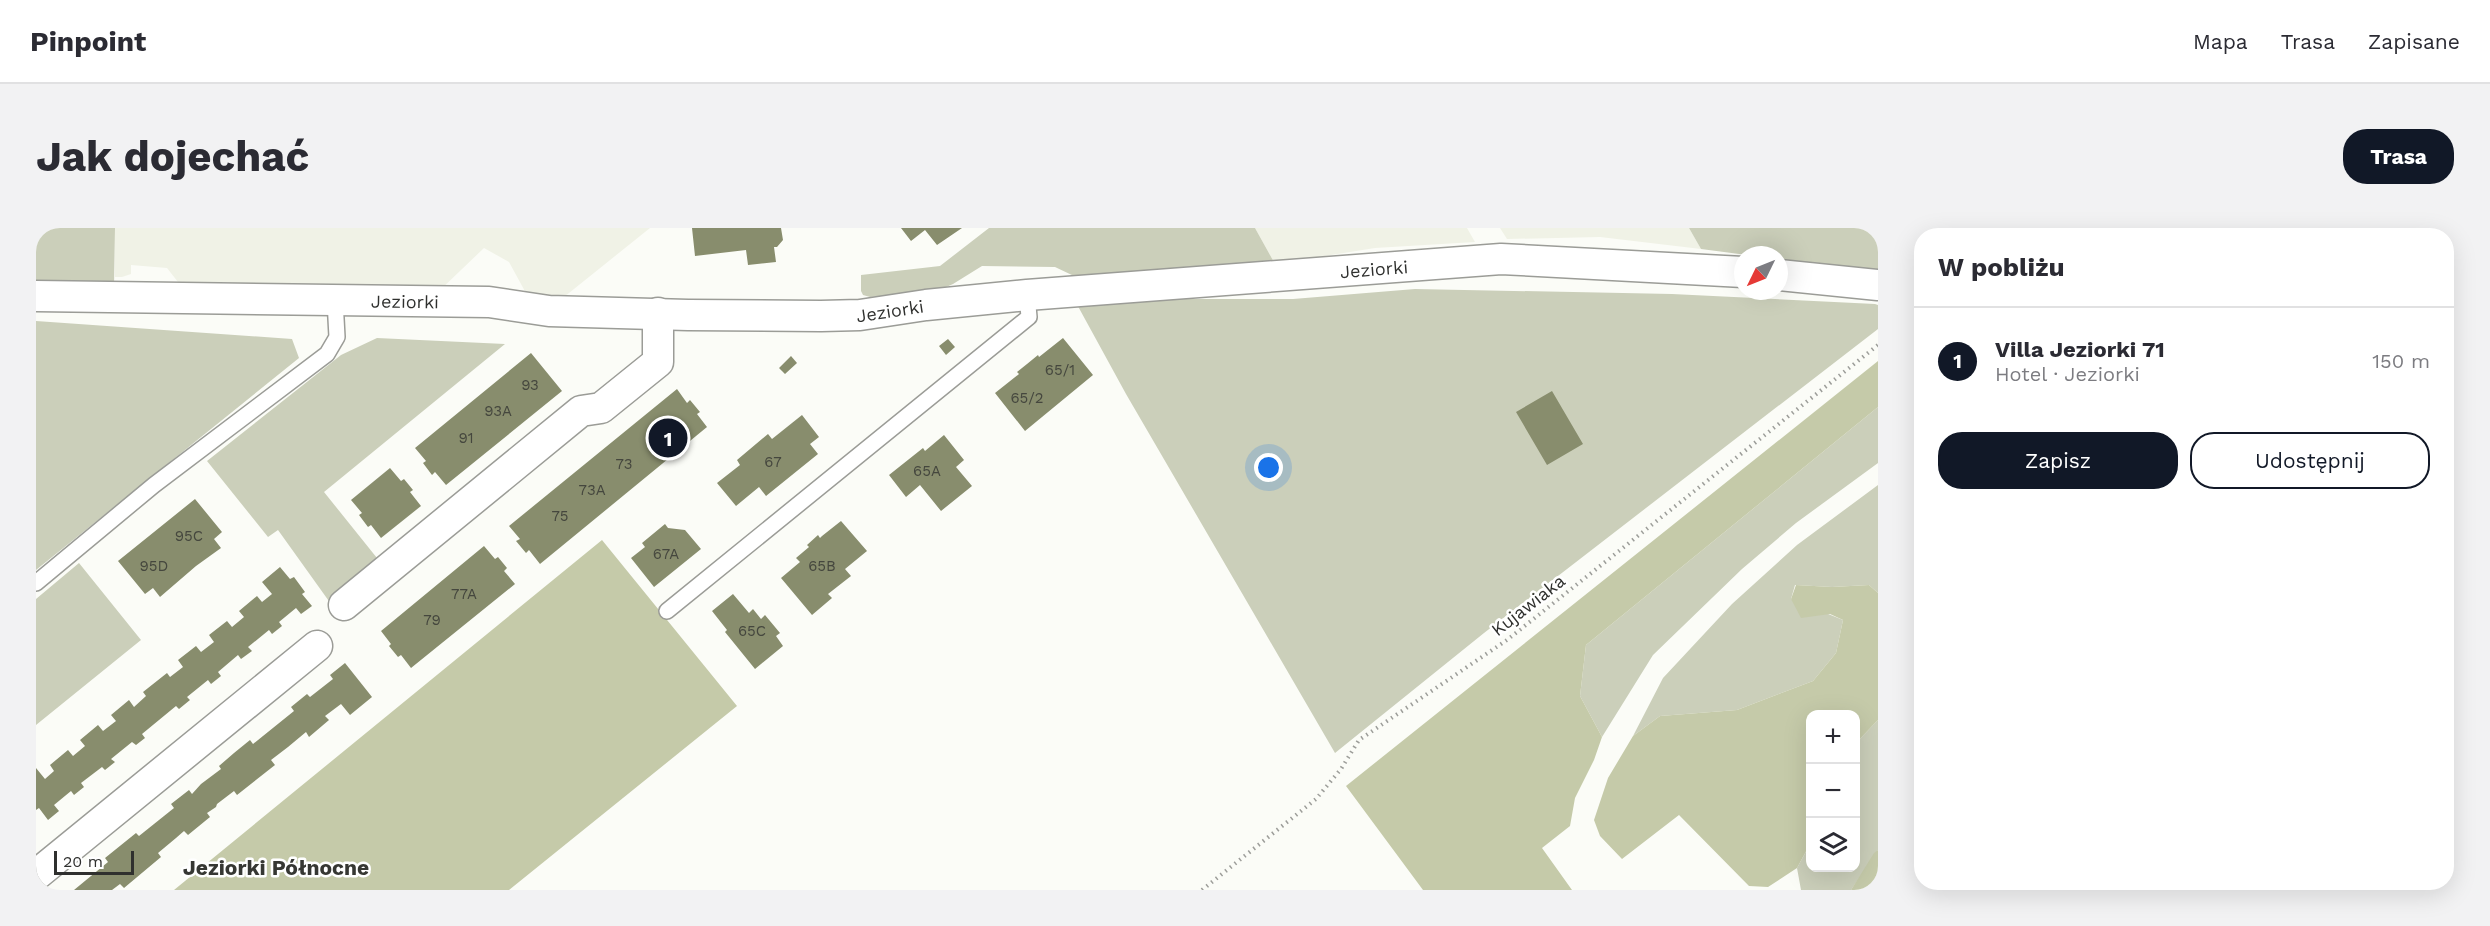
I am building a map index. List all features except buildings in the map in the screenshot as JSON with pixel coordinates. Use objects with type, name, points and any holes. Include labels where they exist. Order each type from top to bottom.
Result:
[{"type":"street","name":"Jeziorki","points":[[36,296],[489,302],[549,311],[688,315],[860,315],[926,305],[1027,296],[1501,259],[1734,272]]},
{"type":"street","points":[[1788,276],[1878,285]]},
{"type":"street","points":[[344,605],[581,411],[601,408],[658,362],[658,313]]},
{"type":"street","points":[[36,875],[317,646]]},
{"type":"lane","points":[[667,611],[1029,317],[1027,296]]},
{"type":"lane","points":[[36,583],[154,485],[327,354],[337,337],[335,300]]},
{"type":"path","name":"Kujawiaka","points":[[1202,890],[1316,799],[1341,769],[1359,740],[1507,640],[1878,345]]},
{"type":"shaded area","points":[[115,228],[650,228],[564,297],[527,295],[509,262],[484,248],[437,293],[235,288],[229,282],[178,282],[167,268],[131,265],[131,274],[115,277]]},
{"type":"shaded area","points":[[1255,228],[1467,228],[1475,242],[1375,248],[1275,264]]},
{"type":"shaded area","points":[[1500,228],[1689,228],[1701,249],[1600,237],[1507,239]]},
{"type":"green space","points":[[36,228],[115,228],[114,287],[36,285]]},
{"type":"green space","points":[[989,228],[1255,228],[1275,264],[1074,276],[1055,267],[982,266],[935,292],[870,297],[863,295],[861,275],[940,266]]},
{"type":"green space","points":[[1689,228],[1878,228],[1878,272],[1788,260],[1788,246],[1734,246],[1734,253],[1701,249]]},
{"type":"green space","points":[[1415,289],[1672,294],[1734,297],[1734,300],[1788,300],[1875,304],[1878,305],[1878,329],[1484,633],[1335,753],[1126,394],[1074,299],[1293,299]]},
{"type":"green space","points":[[36,321],[292,339],[299,358],[36,570]]},
{"type":"green space","points":[[377,338],[505,344],[324,492],[381,563],[331,604],[278,530],[268,537],[207,461],[341,355]]},
{"type":"green space","points":[[1878,361],[1878,407],[1586,645],[1580,696],[1602,737],[1594,760],[1575,798],[1570,826],[1542,848],[1572,890],[1423,890],[1346,786]]},
{"type":"green space","points":[[1878,407],[1878,463],[1796,523],[1742,569],[1653,655],[1602,737],[1580,696],[1586,645]]},
{"type":"green space","points":[[1878,485],[1878,593],[1869,585],[1832,587],[1795,585],[1791,599],[1843,620],[1836,653],[1813,681],[1737,710],[1660,716],[1633,736],[1663,678],[1732,604],[1797,545]]},
{"type":"green space","points":[[602,540],[737,706],[509,890],[174,890]]},
{"type":"green space","points":[[79,563],[141,640],[36,725],[36,599]]},
{"type":"green space","points":[[1796,585],[1832,587],[1869,585],[1878,593],[1878,720],[1860,739],[1860,710],[1806,710],[1806,851],[1797,868],[1768,887],[1749,886],[1679,815],[1622,859],[1600,836],[1594,820],[1608,778],[1633,736],[1660,716],[1737,710],[1813,681],[1836,653],[1843,620],[1830,614],[1801,618],[1791,599]]},
{"type":"green space","points":[[1878,720],[1878,850],[1851,890],[1801,890],[1797,868],[1806,851],[1806,872],[1860,872],[1860,739]]},
{"type":"green space","points":[[1878,850],[1878,890],[1851,890],[1874,853]]},
{"type":"place","name":"Villa Jeziorki 71","points":[[668,438]]},
{"type":"district","name":"Jeziorki Północne","points":[[276,867]]}]
